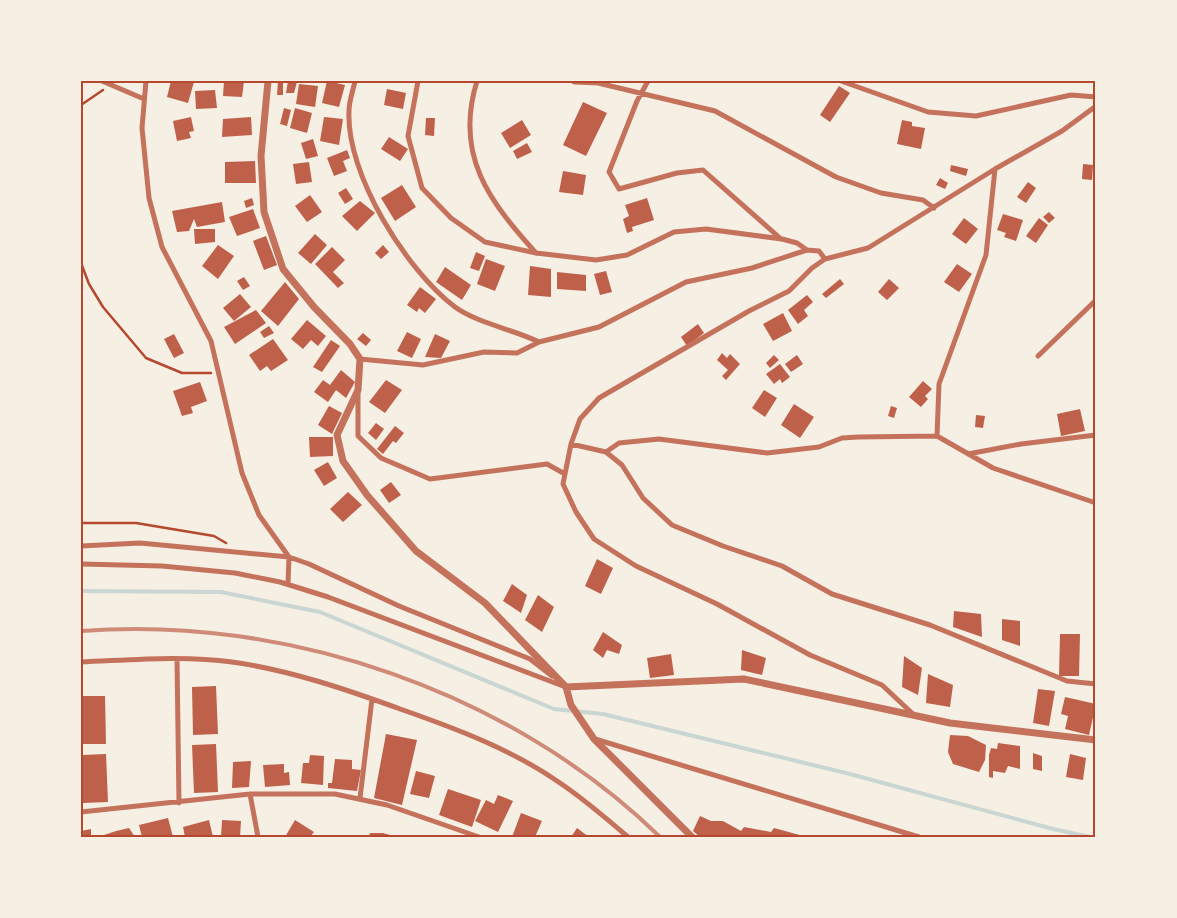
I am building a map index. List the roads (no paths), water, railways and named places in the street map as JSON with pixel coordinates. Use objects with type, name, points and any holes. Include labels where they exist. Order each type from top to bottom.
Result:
[{"type":"street","points":[[102,81],[144,99]]},
{"type":"street","points":[[146,81],[142,128],[148,198],[162,247],[211,341],[242,473],[260,515],[289,557],[288,584]]},
{"type":"street","points":[[268,81],[261,156],[264,212],[280,261],[289,277],[314,307],[350,344],[360,359],[358,436],[381,458],[430,479],[547,464],[564,474]]},
{"type":"street","points":[[354,81],[349,112],[356,162],[376,208],[417,272],[456,308],[539,342]]},
{"type":"street","points":[[418,81],[408,136],[422,188],[451,218],[485,242],[536,253],[596,260],[627,255],[674,232],[706,229],[797,243],[807,250]]},
{"type":"street","points":[[477,81],[472,97],[469,144],[478,173],[504,218],[536,253]]},
{"type":"street","points":[[648,81],[609,172],[619,189],[677,173],[703,170],[782,240]]},
{"type":"street","points":[[841,81],[852,87],[928,112],[976,116],[1071,95],[1096,96]]},
{"type":"street","points":[[574,82],[598,83],[716,111],[836,177],[881,193],[923,200],[934,208]]},
{"type":"street","points":[[914,715],[882,684],[810,655],[717,604],[636,566],[594,539],[576,512],[563,484],[571,444],[580,419],[599,398],[748,311],[789,291],[812,268],[825,260],[868,248],[995,169],[1062,131],[1096,106]]},
{"type":"street","points":[[936,436],[939,384],[986,255],[995,169]]},
{"type":"street","points":[[360,359],[423,365],[484,352],[517,353],[539,342],[599,327],[686,282],[752,268],[807,250],[819,251],[825,260]]},
{"type":"street","points":[[1038,356],[1096,300]]},
{"type":"street","points":[[358,390],[337,434],[342,461],[367,495],[416,551],[484,604],[566,687],[571,705],[594,739],[692,837]]},
{"type":"street","points":[[967,454],[1021,444],[1096,435]]},
{"type":"street","points":[[606,452],[619,443],[659,439],[767,453],[818,447],[842,438],[858,436],[936,436],[993,468],[1096,503]]},
{"type":"street","points":[[571,444],[606,452],[622,465],[643,498],[672,525],[723,546],[782,566],[832,594],[930,625],[1067,681],[1096,684]]},
{"type":"street","points":[[81,546],[140,543],[289,557],[318,568],[399,606],[530,659],[566,687]]},
{"type":"street","points":[[81,564],[171,566],[235,573],[288,584],[346,603],[566,687],[744,679],[950,723],[1096,740]]},
{"type":"street","points":[[177,659],[179,803]]},
{"type":"street","points":[[81,662],[177,659],[232,662],[292,674],[372,699],[467,733],[502,750],[559,782],[628,837]]},
{"type":"street","points":[[360,798],[372,699]]},
{"type":"street","points":[[594,739],[919,837]]},
{"type":"street","points":[[250,794],[258,837]]},
{"type":"street","points":[[81,812],[250,794],[335,794],[386,805],[479,837]]},
{"type":"waterway","points":[[81,591],[221,592],[320,612],[554,709],[603,714],[850,774],[1053,829],[1090,837]]},
{"type":"railway","points":[[81,631],[159,629],[237,636],[315,651],[392,674],[466,704],[536,741],[601,786],[660,837]]}]
